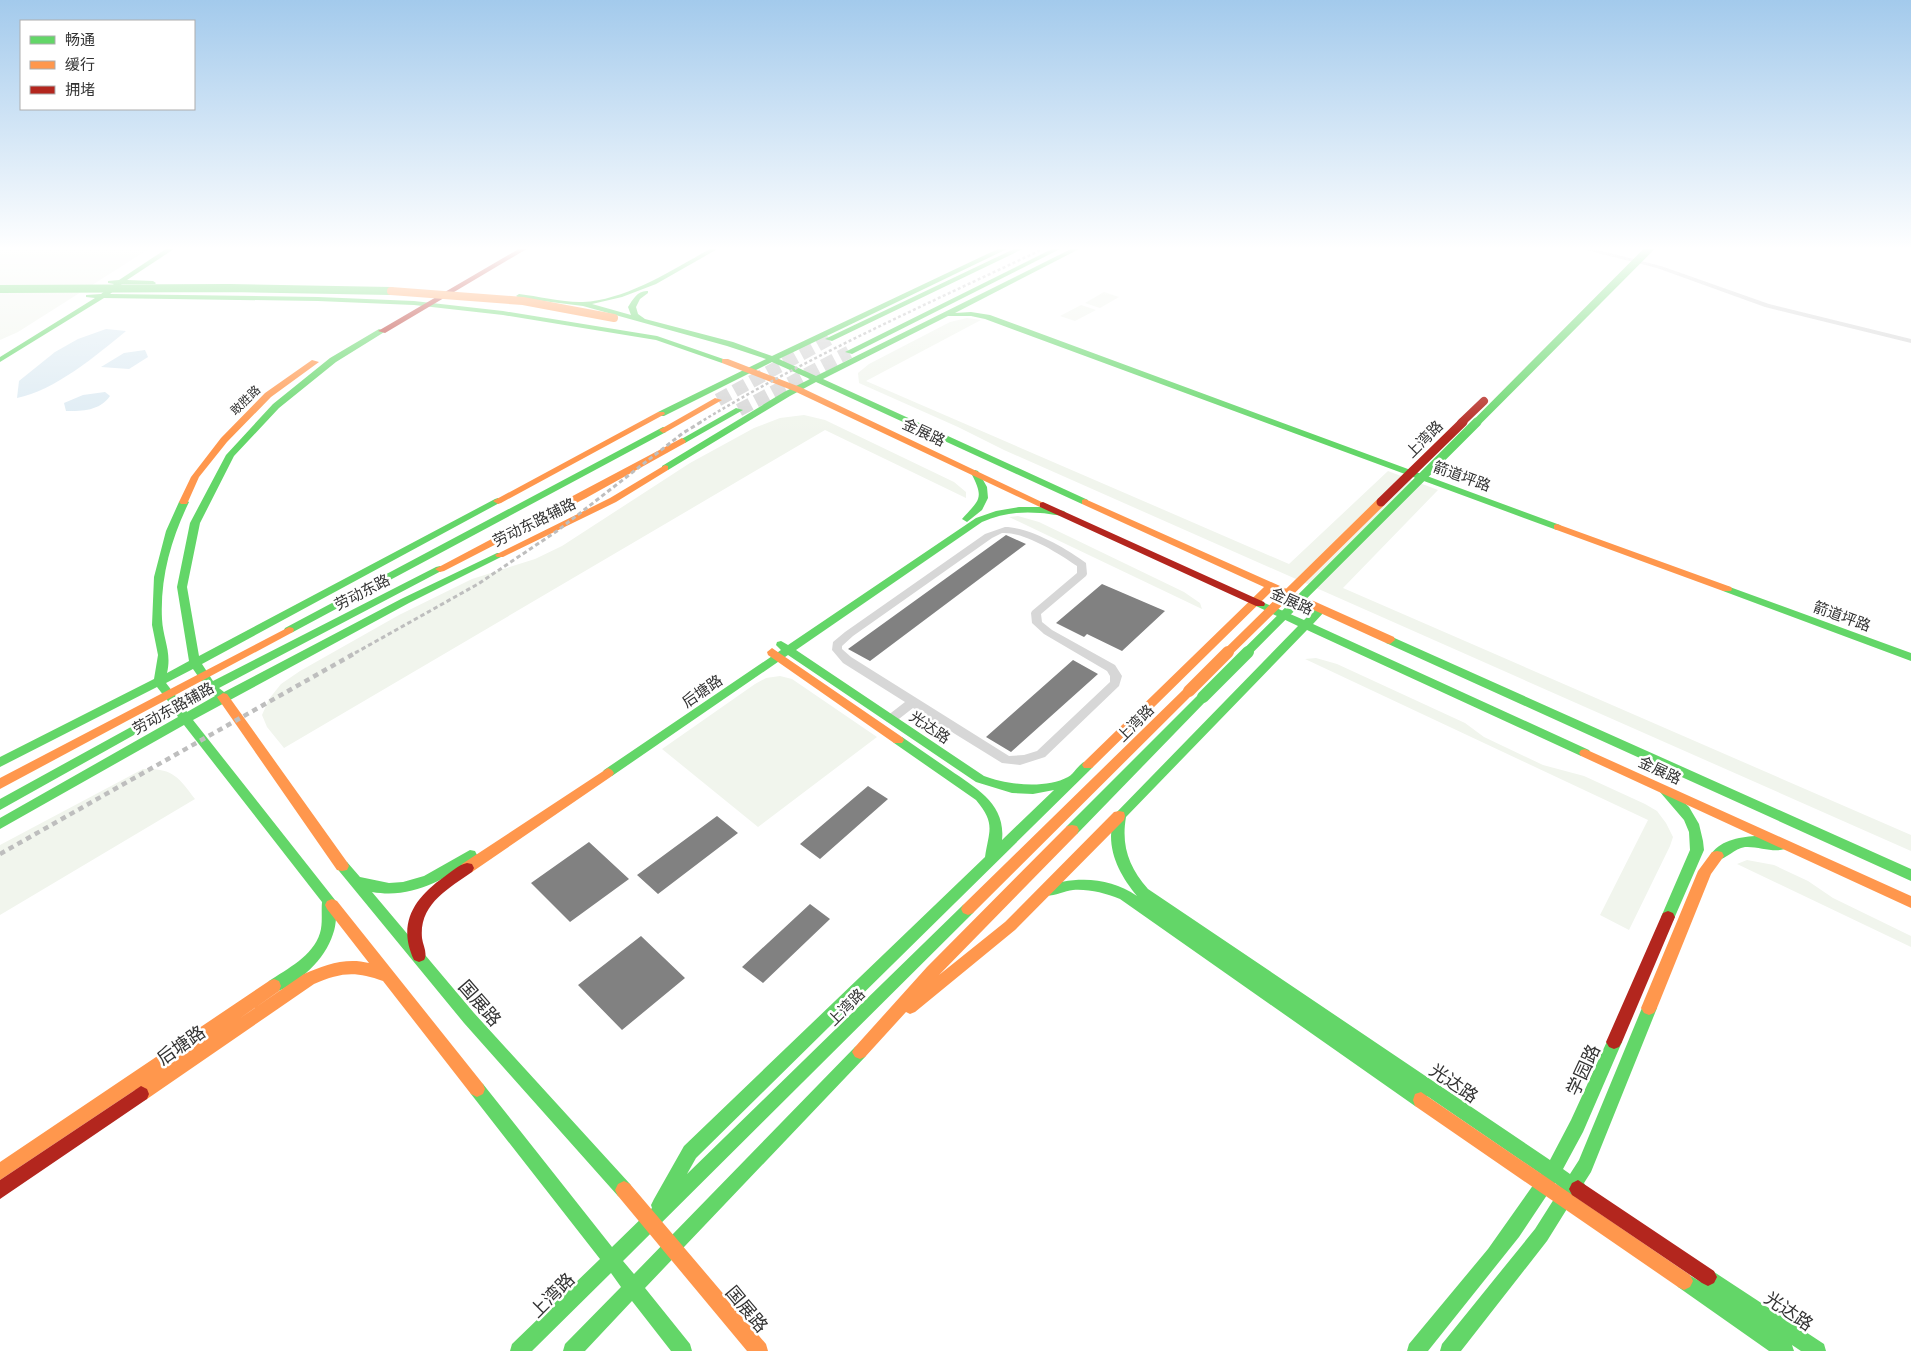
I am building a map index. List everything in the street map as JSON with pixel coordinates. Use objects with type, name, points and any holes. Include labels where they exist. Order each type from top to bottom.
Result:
[{"type":"main road","points":[[0,352],[66,310]]},
{"type":"main road","points":[[0,360],[80,310]]},
{"type":"main road","name":"敢胜路","points":[[159,682],[164,657],[157,626],[157,595],[160,566],[174,522],[195,477],[224,440],[268,396],[319,360],[402,310]]},
{"type":"main road","name":"敢胜路","points":[[195,663],[182,587],[195,523],[230,455],[276,406],[333,360],[418,310]]},
{"type":"main road","name":"金展路","points":[[475,310],[657,338]]},
{"type":"main road","points":[[533,310],[610,321]]},
{"type":"main road","points":[[562,310],[610,321]]},
{"type":"main road","name":"金展路","points":[[605,310],[730,344],[772,359],[1270,587],[1911,875]]},
{"type":"main road","points":[[632,310],[642,320]]},
{"type":"main road","name":"劳动东路辅路","points":[[0,762],[159,682],[695,396],[875,310]]},
{"type":"main road","points":[[829,340],[892,310]]},
{"type":"main road","points":[[849,352],[934,310]]},
{"type":"main road","name":"劳动东路辅路","points":[[0,824],[223,697],[405,601],[613,500],[797,389],[957,310]]},
{"type":"main road","name":"箭道坪路","points":[[985,310],[991,315],[1911,651]]},
{"type":"main road","name":"上湾路","points":[[519,1351],[1576,310]]},
{"type":"main road","name":"上湾路","points":[[572,1351],[886,1026],[932,972],[1588,310]]},
{"type":"main road","name":"箭道坪路","points":[[945,316],[961,314],[986,317],[1911,657]]},
{"type":"main road","name":"金展路","points":[[610,321],[671,329]]},
{"type":"main road","name":"金展路","points":[[610,321],[708,354],[797,389],[975,473],[1911,902]]},
{"type":"main road","name":"劳动东路","points":[[0,784],[718,400]]},
{"type":"main road","name":"劳动东路","points":[[0,805],[212,688],[583,496],[739,410]]},
{"type":"main road","name":"后塘路","points":[[420,960],[415,942],[414,923],[423,901],[976,513],[982,507],[985,494],[975,473]]},
{"type":"main road","name":"后塘路","points":[[356,882],[380,890],[395,891],[428,882],[986,516],[1004,510],[1023,508],[1062,513]]},
{"type":"main road","name":"上湾路","points":[[651,1220],[690,1152],[1270,587]]},
{"type":"main road","name":"上湾路","points":[[886,1026],[1003,932],[1047,891],[1321,609]]},
{"type":"main road","name":"光达路","points":[[780,651],[891,719],[980,779],[994,786],[1023,792],[1040,790],[1074,778]]},
{"type":"main road","name":"光达路","points":[[780,651],[958,780],[988,804],[994,812],[999,832],[998,842],[989,860]]},
{"type":"main road","name":"国展路","points":[[195,663],[202,676],[223,697],[332,853],[469,1018],[651,1220],[759,1351]]},
{"type":"main road","points":[[159,682],[328,902],[683,1351]]},
{"type":"main road","name":"学园路","points":[[1416,1351],[1518,1222],[1553,1171],[1572,1136],[1629,1010],[1697,850],[1699,838],[1689,815],[1682,806],[1655,784]]},
{"type":"main road","name":"光达路","points":[[1120,815],[1116,830],[1120,856],[1129,878],[1143,893],[1817,1351]]},
{"type":"main road","points":[[1449,1351],[1542,1236],[1574,1185],[1593,1149],[1704,871],[1723,850],[1740,843],[1763,842],[1801,851]]},
{"type":"main road","name":"光达路","points":[[1047,891],[1067,884],[1084,884],[1109,887],[1125,895],[1785,1351]]},
{"type":"main road","name":"后塘路","points":[[0,1172],[311,961],[321,948],[331,922],[328,902]]},
{"type":"main road","name":"后塘路","points":[[0,1190],[309,979],[336,969],[365,966],[391,980]]},
{"type":"street","points":[[1785,310],[1911,341]]},
{"type":"street","points":[[1000,530],[1021,533],[1072,558],[1082,565],[1082,574],[1036,613],[1037,623],[1048,632],[1111,668],[1116,676],[1115,683],[1041,754],[1030,760],[1017,762],[1006,760],[913,702],[841,655],[837,650],[837,645],[842,639],[1000,530]]},
{"type":"street","points":[[891,719],[913,702]]},
{"type":"shaded area","points":[[0,310],[53,310],[18,332],[0,340]]},
{"type":"shaded area","points":[[1071,310],[1096,310],[1075,321],[1060,316]]},
{"type":"shaded area","points":[[967,318],[981,320],[866,381],[1289,564],[1388,471],[1438,490],[1343,588],[1911,835],[1911,851],[1004,450],[958,427],[859,383],[858,373],[869,364],[950,322]]},
{"type":"shaded area","points":[[106,329],[126,331],[89,361],[60,380],[46,388],[17,398],[19,381],[55,352],[78,339]]},
{"type":"shaded area","points":[[145,350],[148,357],[129,369],[101,367],[124,353]]},
{"type":"shaded area","points":[[105,392],[110,396],[101,405],[90,409],[66,411],[64,403],[83,395]]},
{"type":"shaded area","points":[[804,415],[825,420],[954,482],[966,492],[966,498],[825,430],[284,748],[267,727],[262,715],[269,699],[281,684],[300,671],[399,615],[472,579],[535,559],[562,546],[690,463],[754,428],[780,418]]},
{"type":"shaded area","points":[[1018,516],[1039,522],[1184,592],[1200,603],[1202,609],[1009,517]]},
{"type":"shaded area","points":[[1316,658],[1337,664],[1465,723],[1484,737],[1543,765],[1584,776],[1657,811],[1673,837],[1629,930],[1600,915],[1648,820],[1305,659]]},
{"type":"shaded area","points":[[780,676],[792,679],[877,737],[758,827],[662,749],[755,684],[766,678]]},
{"type":"shaded area","points":[[143,769],[161,770],[174,775],[184,784],[195,799],[0,915],[0,845]]},
{"type":"shaded area","points":[[1747,860],[1774,865],[1808,881],[1833,898],[1911,936],[1911,947],[1737,864]]},
{"type":"building","points":[[1006,535],[1026,544],[870,661],[848,649]]},
{"type":"building","points":[[1102,584],[1165,611],[1122,651],[1087,634],[1084,637],[1056,623]]},
{"type":"building","points":[[1073,660],[1098,674],[1011,752],[986,737]]},
{"type":"building","points":[[868,786],[888,799],[820,859],[800,844]]},
{"type":"building","points":[[717,816],[738,833],[658,894],[637,875]]},
{"type":"building","points":[[589,842],[629,879],[570,922],[531,883]]},
{"type":"building","points":[[810,904],[830,919],[763,983],[742,967]]},
{"type":"building","points":[[641,936],[685,978],[622,1030],[578,985]]},
{"type":"tunnel","points":[[718,400],[829,339]]},
{"type":"tunnel","points":[[739,410],[849,352]]},
{"type":"railway","points":[[699,423],[827,352],[913,310]]},
{"type":"railway","points":[[355,653],[478,584],[557,531],[683,433],[701,422]]},
{"type":"railway","points":[[0,854],[357,652]]},
{"type":"traffic: fast","points":[[0,360],[80,310]]},
{"type":"traffic: fast","points":[[477,310],[657,338],[725,361]]},
{"type":"traffic: fast","points":[[605,310],[730,344],[772,359],[1085,502]]},
{"type":"traffic: fast","points":[[633,310],[635,315],[642,320]]},
{"type":"traffic: fast","points":[[661,414],[876,310]]},
{"type":"traffic: fast","points":[[829,339],[890,310]]},
{"type":"traffic: fast","points":[[849,352],[934,310]]},
{"type":"traffic: fast","points":[[665,468],[787,394],[954,310]]},
{"type":"traffic: fast","points":[[1203,697],[1588,310]]},
{"type":"traffic: fast","points":[[951,315],[971,314],[987,317],[1557,527]]},
{"type":"traffic: fast","points":[[223,697],[212,688],[195,663],[182,587],[195,523],[230,455],[276,406],[333,360],[382,331]]},
{"type":"traffic: fast","points":[[682,441],[739,410]]},
{"type":"traffic: fast","points":[[289,630],[663,430]]},
{"type":"traffic: fast","points":[[967,519],[979,508],[983,498],[982,487],[975,473]]},
{"type":"traffic: fast","points":[[0,762],[223,649],[498,501]]},
{"type":"traffic: fast","points":[[184,502],[171,531],[159,577],[156,609],[157,625],[164,655],[159,682],[169,693],[185,718],[332,905]]},
{"type":"traffic: fast","points":[[608,773],[979,520],[1009,510],[1019,509],[1061,513]]},
{"type":"traffic: fast","points":[[0,824],[223,697],[405,601],[500,555]]},
{"type":"traffic: fast","points":[[0,805],[244,669],[440,569]]},
{"type":"traffic: fast","points":[[1727,589],[1911,657]]},
{"type":"traffic: fast","points":[[1260,604],[1585,753]]},
{"type":"traffic: fast","points":[[1119,816],[1321,609]]},
{"type":"traffic: fast","points":[[1390,640],[1911,875]]},
{"type":"traffic: fast","points":[[781,645],[980,779],[1001,786],[1023,789],[1044,788],[1066,782]]},
{"type":"traffic: fast","points":[[1072,830],[1203,697]]},
{"type":"traffic: fast","points":[[898,740],[980,797],[986,804],[994,818],[997,832],[991,856]]},
{"type":"traffic: fast","points":[[660,1205],[690,1152],[1088,765]]},
{"type":"traffic: fast","points":[[1666,792],[1689,817],[1693,824],[1697,841],[1697,850],[1668,917]]},
{"type":"traffic: fast","points":[[1120,815],[1117,837],[1118,847],[1124,866],[1143,893],[1578,1189]]},
{"type":"traffic: fast","points":[[1717,856],[1724,850],[1739,843],[1763,842],[1780,845]]},
{"type":"traffic: fast","points":[[356,882],[389,889],[416,885],[442,873],[470,855]]},
{"type":"traffic: fast","points":[[342,866],[469,1018],[624,1190]]},
{"type":"traffic: fast","points":[[1047,891],[1067,885],[1086,885],[1105,888],[1125,895],[1421,1100]]},
{"type":"traffic: fast","points":[[274,986],[307,962],[323,944],[329,919],[328,903]]},
{"type":"traffic: fast","points":[[519,1351],[968,909]]},
{"type":"traffic: fast","points":[[1449,1351],[1541,1235],[1585,1166],[1649,1008]]},
{"type":"traffic: fast","points":[[1416,1351],[1494,1255],[1548,1180],[1577,1126],[1614,1042]]},
{"type":"traffic: fast","points":[[572,1351],[860,1052]]},
{"type":"traffic: fast","points":[[477,1089],[683,1351]]},
{"type":"traffic: fast","points":[[1708,1277],[1817,1351]]},
{"type":"traffic: fast","points":[[1684,1281],[1785,1351]]},
{"type":"traffic: slow","points":[[571,310],[614,318]]},
{"type":"traffic: slow","points":[[725,361],[797,389],[1043,505]]},
{"type":"traffic: slow","points":[[184,502],[195,477],[224,440],[268,395],[315,362]]},
{"type":"traffic: slow","points":[[663,430],[718,400]]},
{"type":"traffic: slow","points":[[498,501],[661,414]]},
{"type":"traffic: slow","points":[[440,569],[583,496],[682,441]]},
{"type":"traffic: slow","points":[[500,555],[613,500],[665,468]]},
{"type":"traffic: slow","points":[[1085,502],[1390,640]]},
{"type":"traffic: slow","points":[[1189,691],[1381,502]]},
{"type":"traffic: slow","points":[[1557,527],[1727,589]]},
{"type":"traffic: slow","points":[[1088,765],[1270,587]]},
{"type":"traffic: slow","points":[[0,784],[289,630]]},
{"type":"traffic: slow","points":[[772,652],[898,740]]},
{"type":"traffic: slow","points":[[968,909],[1189,691]]},
{"type":"traffic: slow","points":[[223,697],[342,866]]},
{"type":"traffic: slow","points":[[1585,753],[1911,902]]},
{"type":"traffic: slow","points":[[467,868],[608,773]]},
{"type":"traffic: slow","points":[[910,1007],[1010,926],[1119,816]]},
{"type":"traffic: slow","points":[[860,1052],[932,972],[1072,830]]},
{"type":"traffic: slow","points":[[1649,1008],[1705,871],[1717,856]]},
{"type":"traffic: slow","points":[[332,905],[477,1089]]},
{"type":"traffic: slow","points":[[141,1094],[309,979],[328,971],[346,967],[365,968],[384,975]]},
{"type":"traffic: slow","points":[[0,1172],[274,986]]},
{"type":"traffic: slow","points":[[1421,1100],[1684,1281]]},
{"type":"traffic: slow","points":[[624,1190],[759,1351]]},
{"type":"traffic: jam","points":[[382,331],[418,310]]},
{"type":"traffic: jam","points":[[1381,502],[1484,401]]},
{"type":"traffic: jam","points":[[1043,505],[1260,604]]},
{"type":"traffic: jam","points":[[419,956],[414,925],[417,913],[432,894],[467,868]]},
{"type":"traffic: jam","points":[[1614,1042],[1668,917]]},
{"type":"traffic: jam","points":[[0,1190],[141,1094]]},
{"type":"traffic: jam","points":[[1578,1189],[1708,1277]]}]
